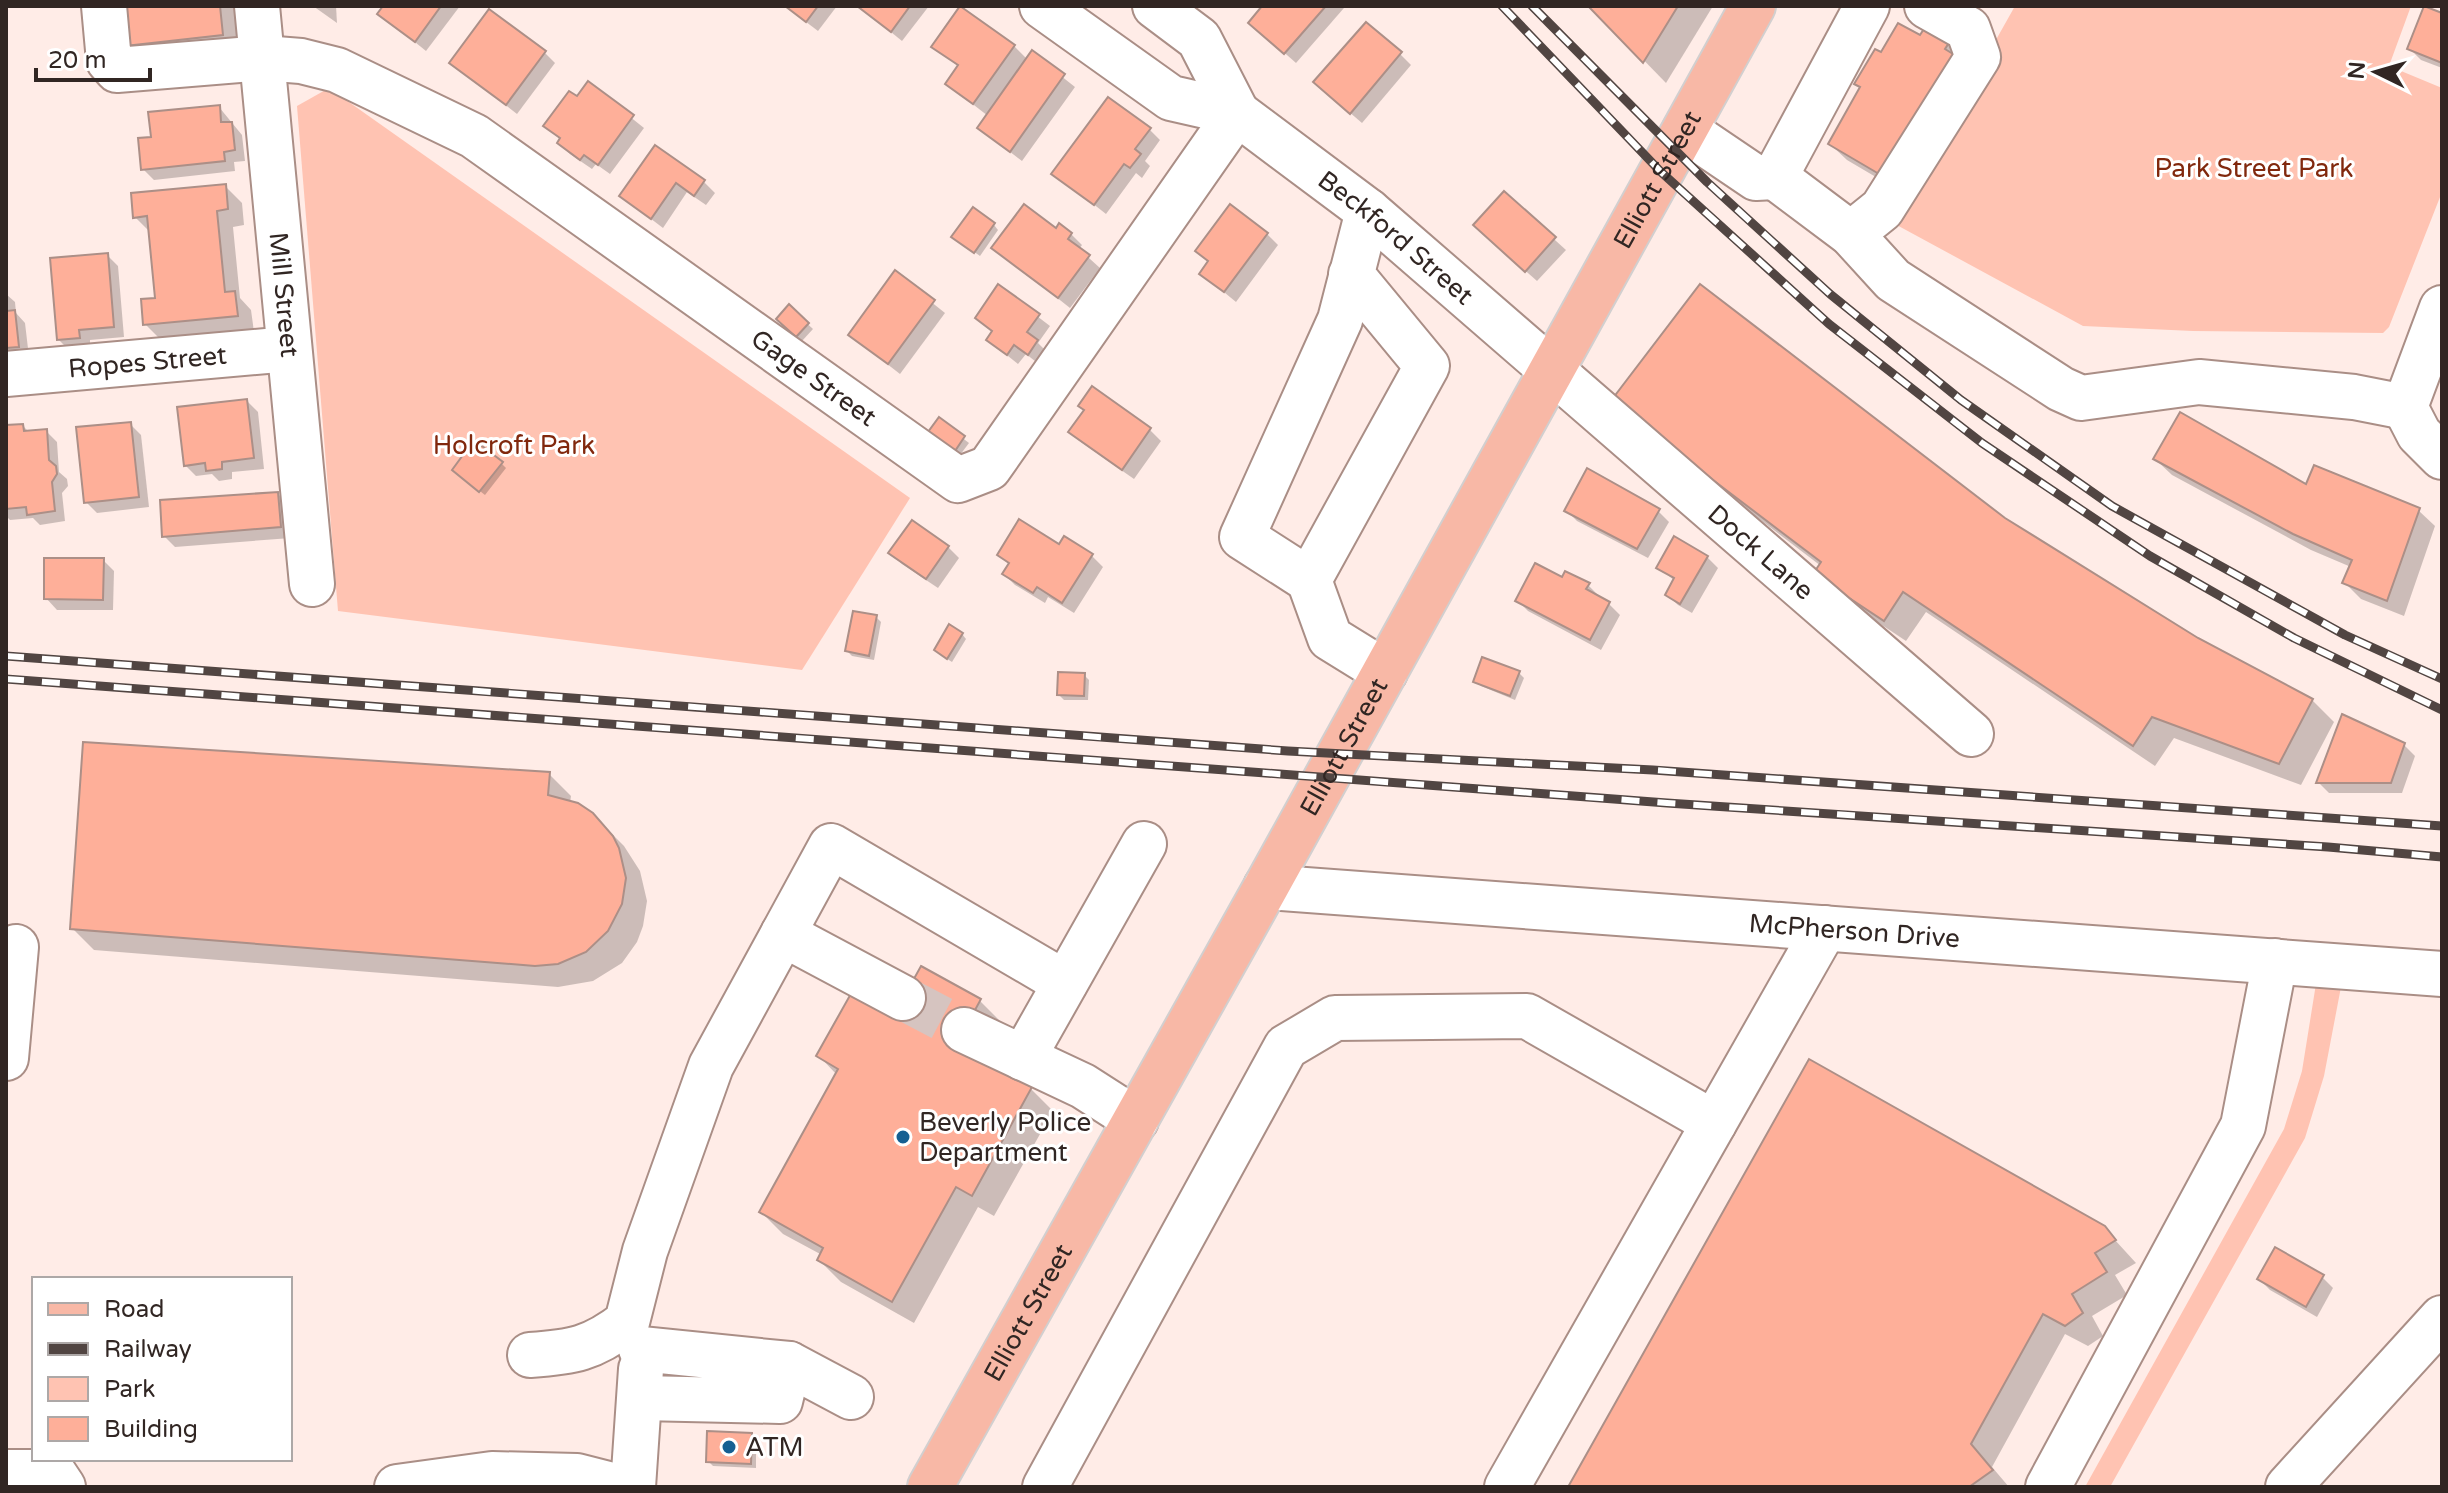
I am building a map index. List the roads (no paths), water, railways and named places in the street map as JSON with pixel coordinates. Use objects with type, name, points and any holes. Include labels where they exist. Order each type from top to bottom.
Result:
[{"type":"main road","name":"Elliott Street","points":[[930,1487],[1753,6]]},
{"type":"street","points":[[104,6],[109,61],[117,70],[263,58]]},
{"type":"street","name":"Mill Street","points":[[257,6],[312,584]]},
{"type":"street","name":"Beckford Street","points":[[1042,6],[1171,98],[1237,113],[1368,211],[1552,368]]},
{"type":"street","name":"Beckford Street","points":[[1155,6],[1199,39],[1237,113]]},
{"type":"street","points":[[1775,177],[1867,6]]},
{"type":"street","points":[[1851,234],[1882,209],[1978,57],[1968,29],[1927,6]]},
{"type":"street","name":"Gage Street","points":[[263,58],[301,61],[337,70],[474,136],[958,480],[989,468],[1237,113]]},
{"type":"street","points":[[1685,130],[1756,178],[1775,177],[1851,234],[1893,280],[2061,389],[2081,398],[2199,382],[2354,397],[2405,407]]},
{"type":"street","points":[[1368,211],[1340,320],[1242,537],[1309,580],[1330,638],[1385,672]]},
{"type":"street","points":[[1309,580],[1427,366],[1351,274]]},
{"type":"street","points":[[2442,308],[2405,407],[2419,434],[2442,457]]},
{"type":"street","name":"Ropes Street","points":[[6,374],[289,349]]},
{"type":"street","name":"Dock Lane","points":[[1552,368],[1971,734]]},
{"type":"street","points":[[1023,1058],[1144,844]]},
{"type":"street","points":[[633,1487],[641,1398],[634,1335],[645,1251],[711,1066],[831,846],[1065,983]]},
{"type":"street","name":"McPherson Drive","points":[[1266,887],[2442,974]]},
{"type":"street","points":[[1507,1487],[1825,928]]},
{"type":"street","points":[[783,934],[903,998]]},
{"type":"street","points":[[6,1058],[16,947]]},
{"type":"street","points":[[2048,1487],[2243,1126],[2275,961]]},
{"type":"street","points":[[1045,1487],[1286,1047],[1335,1018],[1527,1016],[1714,1123]]},
{"type":"street","points":[[964,1030],[1083,1086],[1136,1120]]},
{"type":"street","points":[[2288,1487],[2442,1318]]},
{"type":"street","points":[[530,1355],[573,1352],[602,1339],[634,1335],[789,1364],[851,1397]]},
{"type":"street","points":[[641,1398],[780,1401],[789,1364]]},
{"type":"street","points":[[6,1472],[53,1472],[63,1487]]},
{"type":"street","points":[[397,1487],[492,1474],[577,1476],[620,1487]]},
{"type":"tunnel","points":[[903,998],[964,1030]]},
{"type":"railway","points":[[1502,6],[1661,172],[1829,324],[1982,443],[2150,556],[2294,638],[2442,710]]},
{"type":"railway","points":[[1532,6],[1707,182],[1830,294],[1961,400],[2112,506],[2345,635],[2442,679]]},
{"type":"railway","points":[[6,656],[1288,751],[1653,770],[2442,826]]},
{"type":"railway","points":[[6,679],[1667,803],[2442,857]]},
{"type":"place","name":"Beverly Police Department","points":[[903,1137]]},
{"type":"place","name":"ATM","points":[[729,1447]]},
{"type":"park label","name":"Park Street Park","points":[[2254,168]]},
{"type":"park label","name":"Holcroft Park","points":[[514,445]]}]
